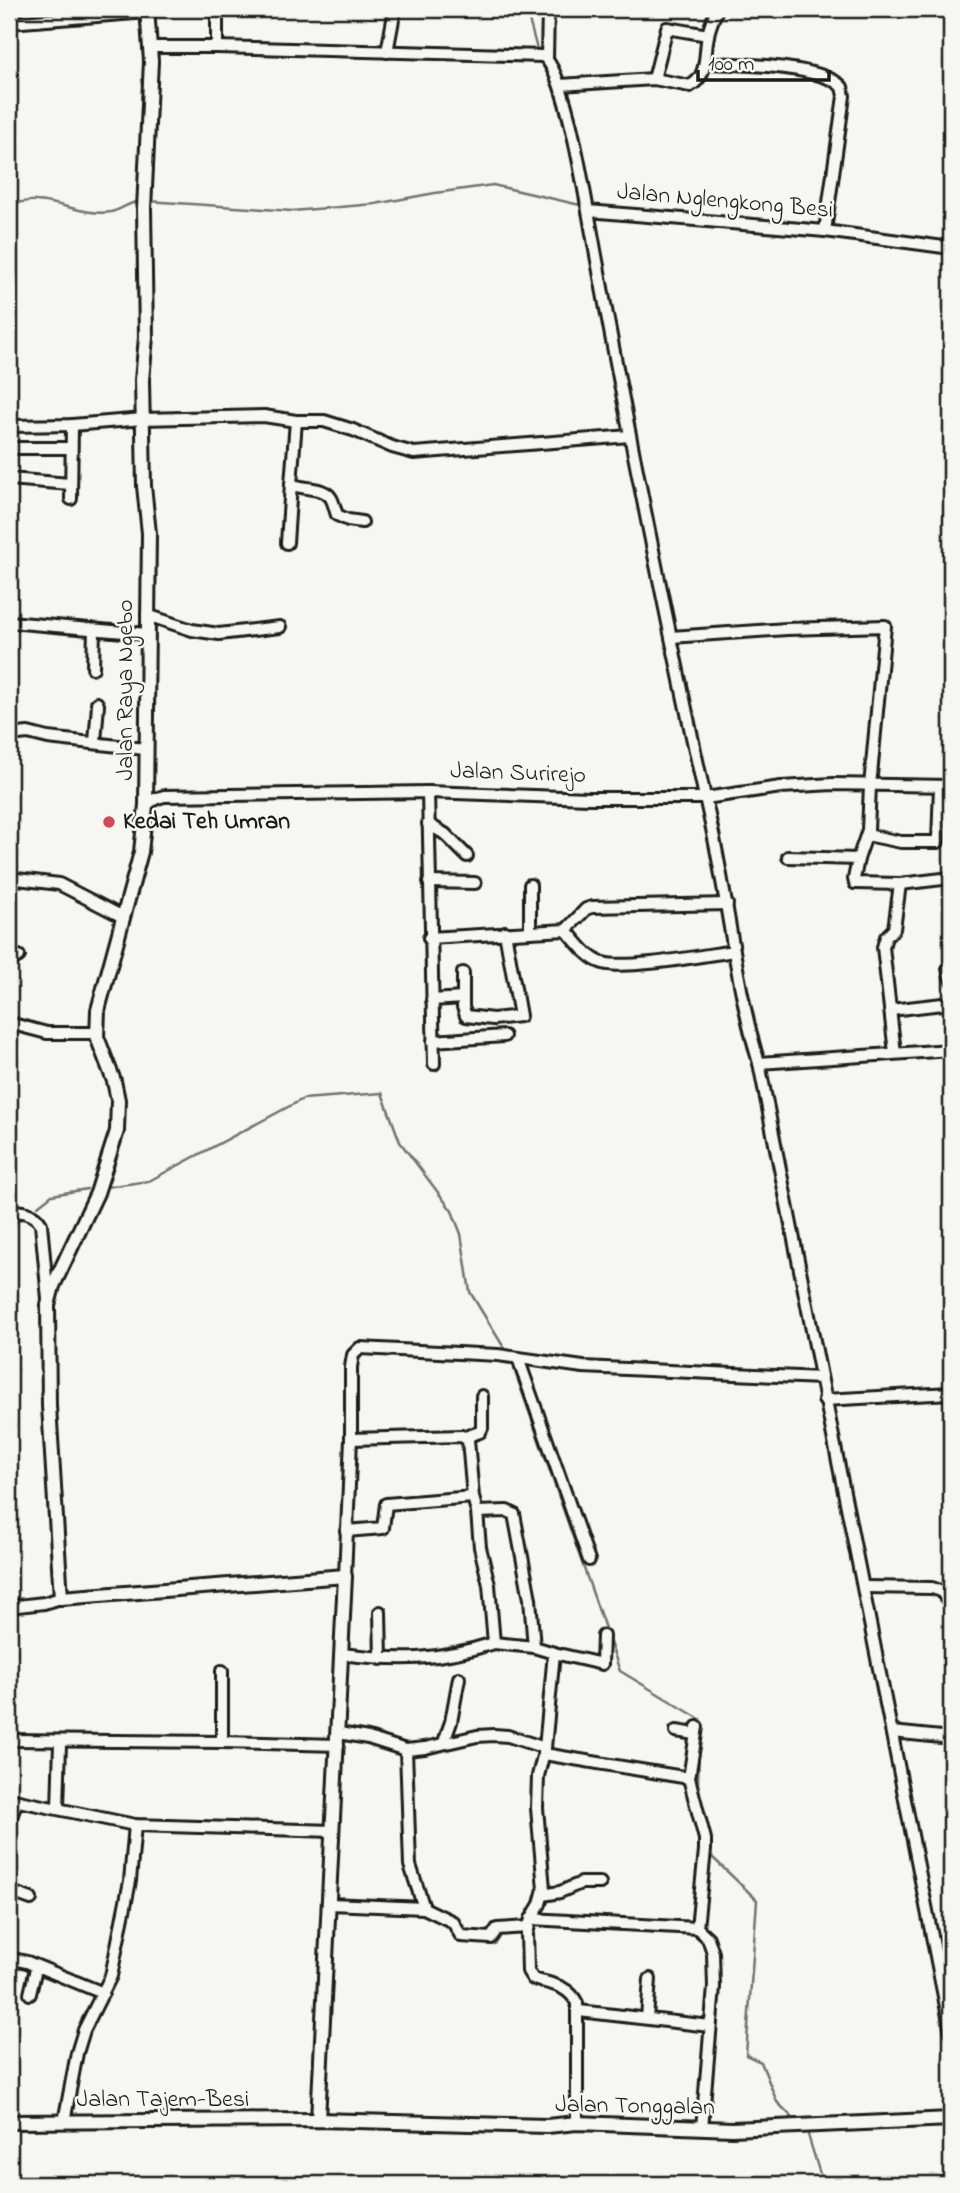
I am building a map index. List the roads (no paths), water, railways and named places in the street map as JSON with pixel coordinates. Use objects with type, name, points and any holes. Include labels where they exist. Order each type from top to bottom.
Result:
[{"type":"street","points":[[217,9],[217,47]]},
{"type":"street","points":[[387,52],[395,9]]},
{"type":"street","points":[[150,47],[536,55],[547,59],[548,9]]},
{"type":"street","points":[[560,85],[654,79],[690,86],[697,83],[706,63],[708,35],[717,9]]},
{"type":"street","points":[[9,23],[148,10]]},
{"type":"street","name":"Jalan Raya Ngebo","points":[[61,1598],[49,1406],[48,1305],[53,1286],[97,1193],[117,1131],[118,1100],[114,1081],[102,1055],[97,1032],[98,1010],[141,852],[146,805],[149,533],[144,485],[142,380],[146,337],[144,192],[150,47],[148,10]]},
{"type":"street","points":[[654,79],[667,28],[708,35]]},
{"type":"street","name":"Jalan Nglengkong Besi","points":[[547,59],[560,85],[588,211],[825,231],[951,248]]},
{"type":"street","points":[[706,63],[803,71],[833,80],[842,87],[844,96],[825,231]]},
{"type":"street","points":[[588,211],[630,436],[727,904],[749,1030],[759,1063],[951,2032]]},
{"type":"street","points":[[9,426],[264,416],[296,421],[324,421],[414,453],[630,436]]},
{"type":"street","points":[[286,543],[296,421]]},
{"type":"street","points":[[71,499],[72,425]]},
{"type":"street","points":[[9,448],[71,448]]},
{"type":"street","points":[[9,479],[70,484]]},
{"type":"street","points":[[291,484],[325,492],[338,515],[362,522]]},
{"type":"street","points":[[147,615],[192,631],[219,634],[280,626]]},
{"type":"street","points":[[9,622],[147,634]]},
{"type":"street","points":[[671,637],[885,626],[867,835],[858,859],[855,882],[900,884],[951,878]]},
{"type":"street","points":[[93,668],[94,629]]},
{"type":"street","points":[[95,743],[97,702]]},
{"type":"street","points":[[9,735],[28,733],[48,738],[145,749]]},
{"type":"street","points":[[146,784],[164,796]]},
{"type":"street","name":"Jalan Surirejo","points":[[146,805],[164,796],[428,792],[589,798],[705,798],[782,787],[833,784],[946,786]]},
{"type":"street","points":[[867,835],[901,842],[938,842],[946,786]]},
{"type":"street","points":[[428,792],[433,1065]]},
{"type":"street","points":[[428,824],[445,834],[467,856]]},
{"type":"street","points":[[788,857],[858,859]]},
{"type":"street","points":[[9,878],[59,884],[123,917]]},
{"type":"street","points":[[429,882],[475,883]]},
{"type":"street","points":[[895,1053],[883,947],[886,937],[894,929],[900,884]]},
{"type":"street","points":[[530,886],[530,931]]},
{"type":"street","points":[[429,938],[566,930],[586,909],[592,907],[727,904]]},
{"type":"street","points":[[566,930],[591,957],[604,964],[636,964],[734,951]]},
{"type":"street","points":[[463,973],[464,1012],[470,1018],[520,1016],[505,932]]},
{"type":"street","points":[[432,1000],[463,998]]},
{"type":"street","points":[[891,1010],[951,1003]]},
{"type":"street","points":[[9,1023],[47,1033],[97,1032]]},
{"type":"street","points":[[433,1041],[505,1036]]},
{"type":"street","points":[[759,1063],[951,1050]]},
{"type":"street","points":[[9,1211],[25,1212],[41,1224],[48,1305]]},
{"type":"street","points":[[318,2120],[338,1739],[353,1355],[360,1348],[518,1358],[583,1367],[821,1378]]},
{"type":"street","points":[[518,1358],[589,1560]]},
{"type":"street","points":[[824,1400],[951,1394]]},
{"type":"street","points":[[351,1439],[465,1437],[480,1432],[482,1428],[482,1396]]},
{"type":"street","points":[[465,1437],[470,1447],[473,1497],[489,1585],[494,1643]]},
{"type":"street","points":[[346,1531],[383,1528],[386,1504],[473,1497]]},
{"type":"street","points":[[477,1512],[507,1511],[514,1514],[530,1599],[534,1647]]},
{"type":"street","points":[[9,1607],[61,1598],[345,1576]]},
{"type":"street","points":[[864,1587],[932,1588],[941,1591],[951,1604]]},
{"type":"street","points":[[380,1612],[381,1659]]},
{"type":"street","points":[[341,1654],[410,1660],[444,1656],[494,1643],[534,1647],[602,1664],[603,1636]]},
{"type":"street","points":[[554,1653],[545,1751],[538,1776],[537,1808],[543,1895],[529,1923],[528,1971],[531,1977],[564,1987],[574,1996],[579,2011],[577,2123]]},
{"type":"street","points":[[222,1671],[222,1742]]},
{"type":"street","points":[[444,1742],[451,1722],[459,1678]]},
{"type":"street","points":[[676,1731],[696,1731],[689,1778],[705,1839],[697,1928]]},
{"type":"street","points":[[892,1732],[951,1738]]},
{"type":"street","points":[[9,1740],[55,1738],[222,1742],[368,1738],[406,1750],[494,1735],[508,1736],[545,1751],[689,1778]]},
{"type":"street","points":[[58,1808],[60,1744]]},
{"type":"street","points":[[406,1750],[410,1865],[424,1908]]},
{"type":"street","points":[[9,1822],[13,1800],[135,1825],[333,1831]]},
{"type":"street","points":[[64,2122],[84,2030],[111,1976],[130,1881],[135,1825]]},
{"type":"street","points":[[543,1895],[560,1892],[582,1883],[600,1883]]},
{"type":"street","points":[[9,1891],[31,1899]]},
{"type":"street","points":[[330,1904],[424,1908],[453,1922],[461,1936],[491,1938],[497,1928],[529,1923],[697,1928],[708,1938],[713,1953],[714,1987],[702,2127]]},
{"type":"street","points":[[9,1958],[27,1962],[36,1968],[103,1993]]},
{"type":"street","points":[[30,1994],[36,1968]]},
{"type":"street","points":[[647,2018],[650,1979]]},
{"type":"street","points":[[579,2011],[710,2026]]},
{"type":"street","name":"Jalan Tonggalan","points":[[318,2120],[547,2126],[577,2123],[732,2129],[951,2119]]},
{"type":"street","name":"Jalan Tajem-Besi","points":[[9,2122],[318,2120]]},
{"type":"waterway","points":[[526,9],[537,49]]},
{"type":"waterway","points":[[148,201],[292,211],[375,204],[493,185],[580,205],[562,115],[542,64]]},
{"type":"waterway","points":[[9,203],[45,202],[102,213],[142,201]]},
{"type":"waterway","points":[[106,1187],[149,1181],[303,1099],[382,1093],[400,1142],[452,1211],[461,1234],[470,1292],[506,1351]]},
{"type":"waterway","points":[[38,1206],[52,1195],[87,1189]]},
{"type":"waterway","points":[[9,1227],[23,1218]]},
{"type":"waterway","points":[[514,1369],[620,1671],[700,1719],[700,1723]]},
{"type":"waterway","points":[[699,1747],[698,1784],[702,1807]]},
{"type":"waterway","points":[[710,1848],[711,1856],[757,1900],[746,2055],[761,2062],[777,2102],[792,2117]]},
{"type":"waterway","points":[[808,2135],[823,2184]]},
{"type":"place","name":"Kedai Teh Umran","points":[[109,822]]}]
